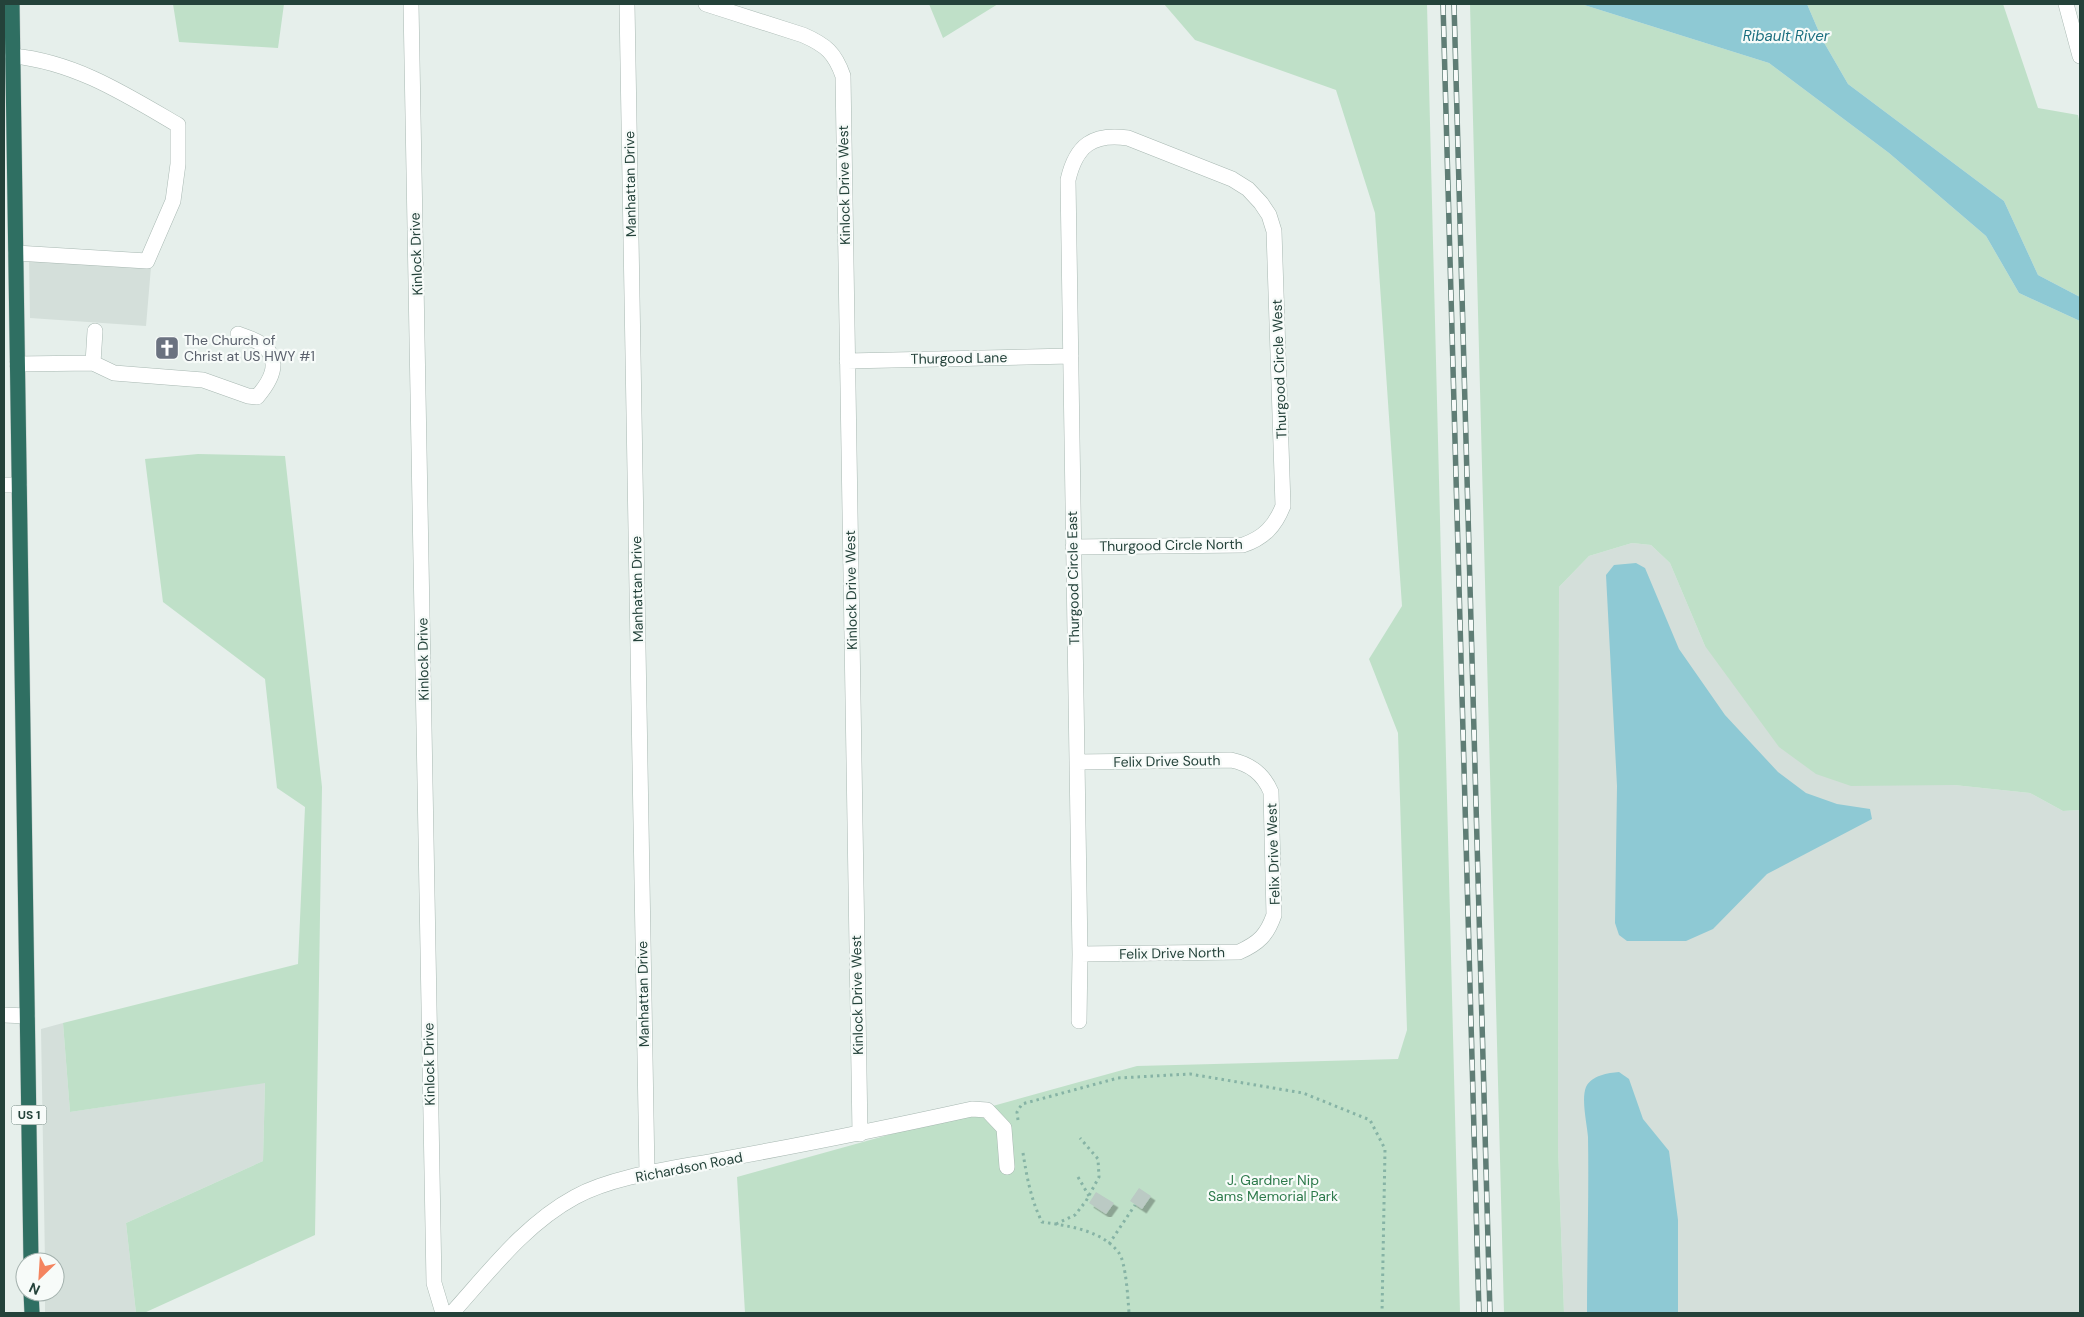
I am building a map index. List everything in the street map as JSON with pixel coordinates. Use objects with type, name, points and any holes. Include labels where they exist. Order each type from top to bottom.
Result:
[{"type":"highway","name":"US 1","points":[[12,4],[17,364],[11,485],[27,1016],[31,1252]]},
{"type":"street","name":"Kinlock Drive","points":[[411,4],[433,1273],[443,1313]]},
{"type":"street","name":"Manhattan Drive","points":[[627,4],[647,1174]]},
{"type":"street","name":"Kinlock Drive West","points":[[706,4],[818,41],[830,50],[838,62],[843,76],[860,1134]]},
{"type":"street","points":[[2066,4],[2080,56]]},
{"type":"street","points":[[13,56],[34,58],[82,72],[117,89],[178,125],[178,164],[173,201],[146,261],[16,253]]},
{"type":"street","name":"Thurgood Circle West","points":[[1090,142],[1114,136],[1128,138],[1232,179],[1248,189],[1269,215],[1274,231],[1283,506],[1277,521],[1266,533]]},
{"type":"street","name":"Thurgood Circle East","points":[[1078,1021],[1080,954],[1072,547],[1068,180],[1071,166],[1078,152],[1090,142]]},
{"type":"street","points":[[93,363],[95,332]]},
{"type":"street","points":[[17,364],[93,363],[114,373],[204,380],[241,394],[257,397],[272,377],[274,366],[265,346],[238,334]]},
{"type":"street","name":"Thurgood Lane","points":[[847,360],[1071,356]]},
{"type":"street","name":"Thurgood Circle North","points":[[1072,547],[1244,545],[1254,542],[1266,533]]},
{"type":"street","name":"Felix Drive South","points":[[1077,762],[1231,760],[1244,763],[1256,770]]},
{"type":"street","name":"Felix Drive West","points":[[1256,770],[1266,780],[1271,792],[1274,915],[1269,930],[1261,939]]},
{"type":"street","name":"Felix Drive North","points":[[1080,954],[1239,952],[1261,939]]},
{"type":"street","points":[[4,1015],[27,1016]]},
{"type":"street","name":"Richardson Road","points":[[452,1313],[518,1242],[556,1208],[576,1196],[602,1185],[647,1174],[860,1134],[972,1109],[988,1110],[1004,1128],[1007,1166]]},
{"type":"path","points":[[1018,1121],[1017,1112],[1022,1104],[1118,1078],[1190,1074],[1302,1093],[1370,1120],[1385,1149],[1382,1313]]},
{"type":"path","points":[[1055,1224],[1075,1215],[1099,1178],[1098,1159],[1080,1138]]},
{"type":"path","points":[[1022,1148],[1034,1206],[1042,1222],[1072,1226],[1104,1239],[1120,1254],[1126,1281],[1129,1313]]},
{"type":"path","points":[[1078,1177],[1089,1196]]},
{"type":"path","points":[[1109,1244],[1135,1205]]},
{"type":"shaded area","points":[[29,258],[151,267],[146,326],[30,318]]},
{"type":"shaded area","points":[[1632,543],[1651,545],[1670,563],[1705,646],[1954,785],[2030,793],[2063,811],[2080,810],[2080,1313],[1564,1313],[1558,1147],[1559,587],[1589,556]]},
{"type":"shaded area","points":[[63,1023],[70,1112],[265,1082],[263,1161],[126,1223],[136,1313],[45,1313],[45,1302],[65,1302],[65,1252],[45,1252],[41,1029]]},
{"type":"green space","points":[[173,4],[284,4],[278,48],[179,42]]},
{"type":"green space","points":[[929,4],[998,4],[943,38]]},
{"type":"green space","name":"J. Gardner Nip Sams Memorial Park","points":[[1164,4],[1427,4],[1460,1313],[745,1313],[737,1177],[1137,1066],[1398,1059],[1407,1030],[1398,733],[1369,659],[1402,606],[1375,213],[1336,90],[1195,40]]},
{"type":"green space","points":[[1470,4],[1581,4],[1769,63],[1889,153],[1986,236],[2019,293],[2080,321],[2080,810],[2063,811],[2030,793],[1954,785],[1851,786],[1816,774],[1779,747],[1705,646],[1670,563],[1651,545],[1632,543],[1589,556],[1559,587],[1558,1147],[1564,1313],[1504,1313]]},
{"type":"green space","points":[[1807,4],[2003,4],[2038,108],[2078,115],[2080,125],[2080,297],[2038,275],[2004,201],[1848,84],[1822,39]]},
{"type":"green space","points":[[198,454],[285,456],[322,787],[315,1235],[144,1313],[136,1313],[126,1223],[263,1161],[265,1083],[70,1112],[63,1023],[298,964],[305,807],[277,788],[265,679],[163,602],[145,459]]},
{"type":"water","name":"Ribault River","points":[[1581,4],[1807,4],[1822,39],[1848,84],[2004,201],[2038,275],[2080,297],[2080,321],[2019,293],[1986,236],[1889,153],[1769,63]]},
{"type":"water","points":[[1636,563],[1645,568],[1679,649],[1725,715],[1778,772],[1806,793],[1837,804],[1870,809],[1872,819],[1767,874],[1713,929],[1686,941],[1627,941],[1619,935],[1615,923],[1617,786],[1606,575],[1614,565]]},
{"type":"water","points":[[1619,1072],[1629,1079],[1643,1119],[1669,1151],[1678,1220],[1678,1313],[1587,1313],[1588,1137],[1584,1105],[1585,1092],[1586,1087],[1596,1077]]},
{"type":"building","points":[[1139,1188],[1151,1196],[1142,1209],[1130,1201]]},
{"type":"building","points":[[1096,1192],[1114,1203],[1106,1214],[1089,1203]]},
{"type":"railway","points":[[1443,4],[1479,1313]]},
{"type":"railway","points":[[1454,4],[1490,1313]]},
{"type":"place","name":"The Church of Christ at US HWY #1","points":[[167,348]]}]
